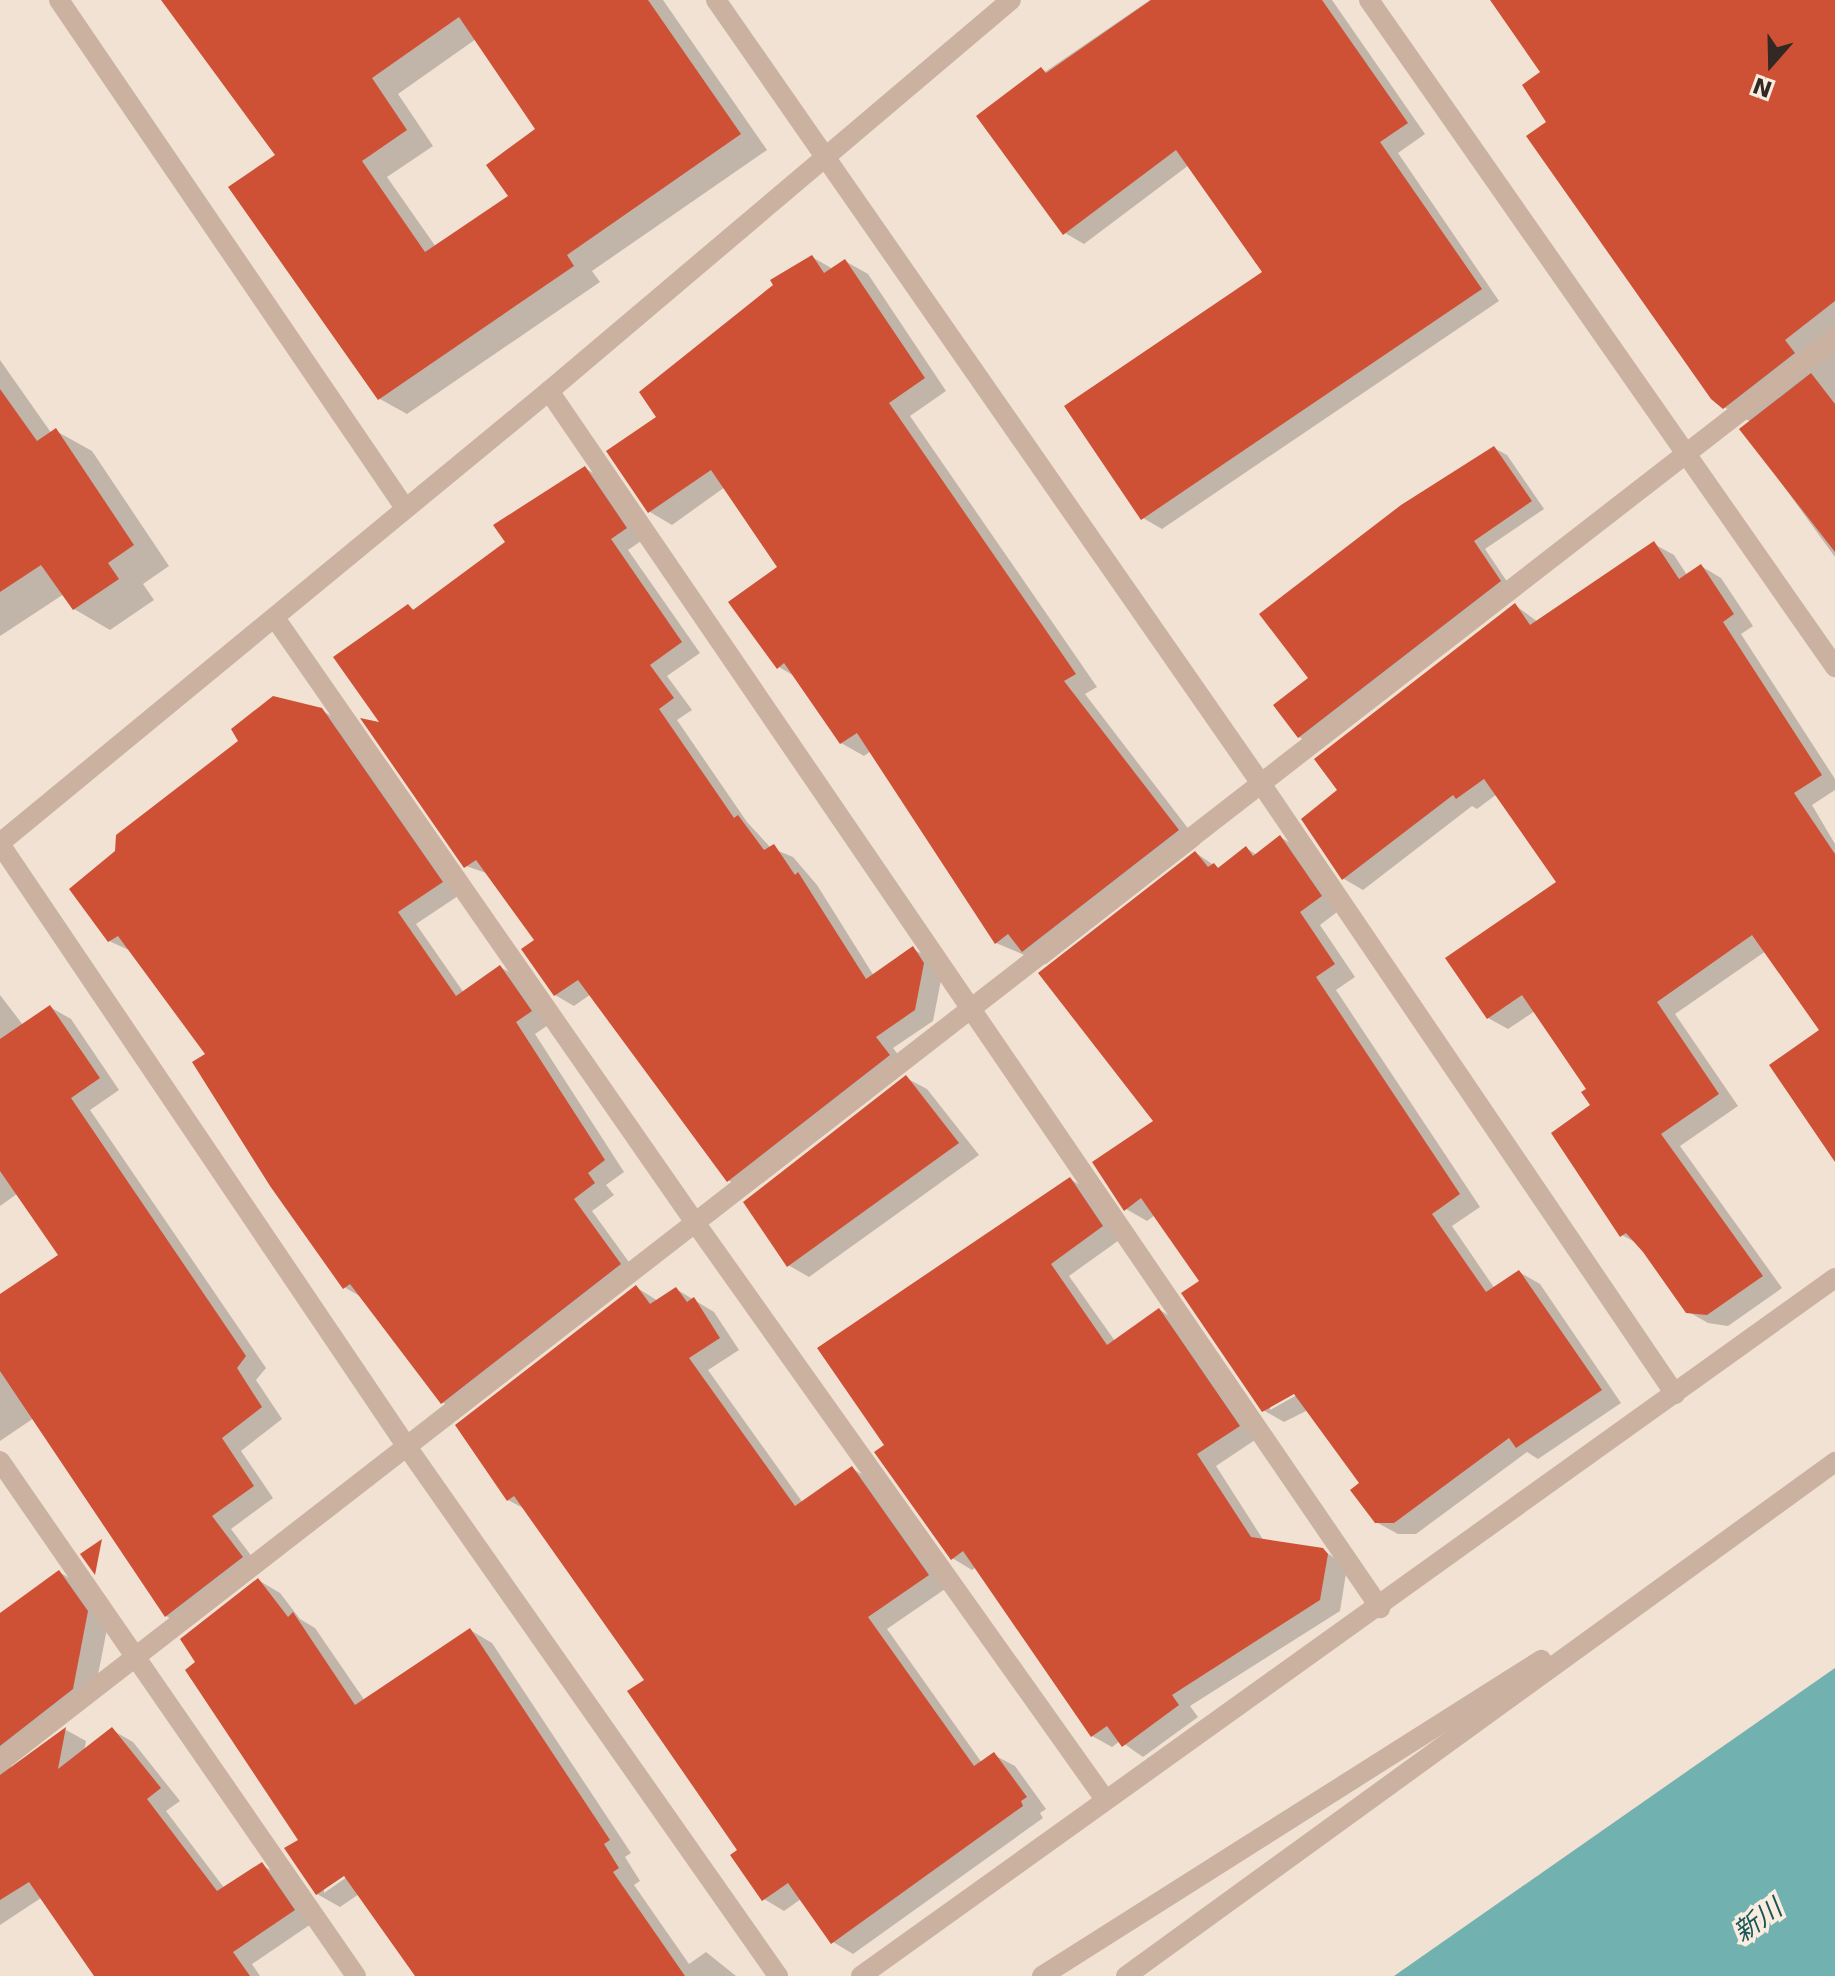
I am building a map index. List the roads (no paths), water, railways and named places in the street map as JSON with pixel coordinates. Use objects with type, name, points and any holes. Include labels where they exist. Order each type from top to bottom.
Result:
[{"type":"street","points":[[59,0],[405,508]]},
{"type":"street","points":[[716,0],[1262,785],[1675,1394]]},
{"type":"street","points":[[778,1976],[405,1444],[0,844],[549,391],[823,155],[1011,0]]},
{"type":"street","points":[[1369,0],[1835,667]]},
{"type":"street","points":[[0,1762],[405,1444],[1262,785],[1835,338]]},
{"type":"street","points":[[549,391],[972,1005],[1380,1608]]},
{"type":"street","points":[[275,618],[694,1221],[1104,1798]]},
{"type":"street","points":[[861,1976],[1104,1798],[1380,1608],[1835,1278]]},
{"type":"street","points":[[0,1461],[356,1976]]},
{"type":"street","points":[[1126,1976],[1835,1462]]},
{"type":"street","points":[[1042,1976],[1707,1555]]},
{"type":"water","name":"新川","points":[[1835,1668],[1835,1976],[1394,1976]]}]
